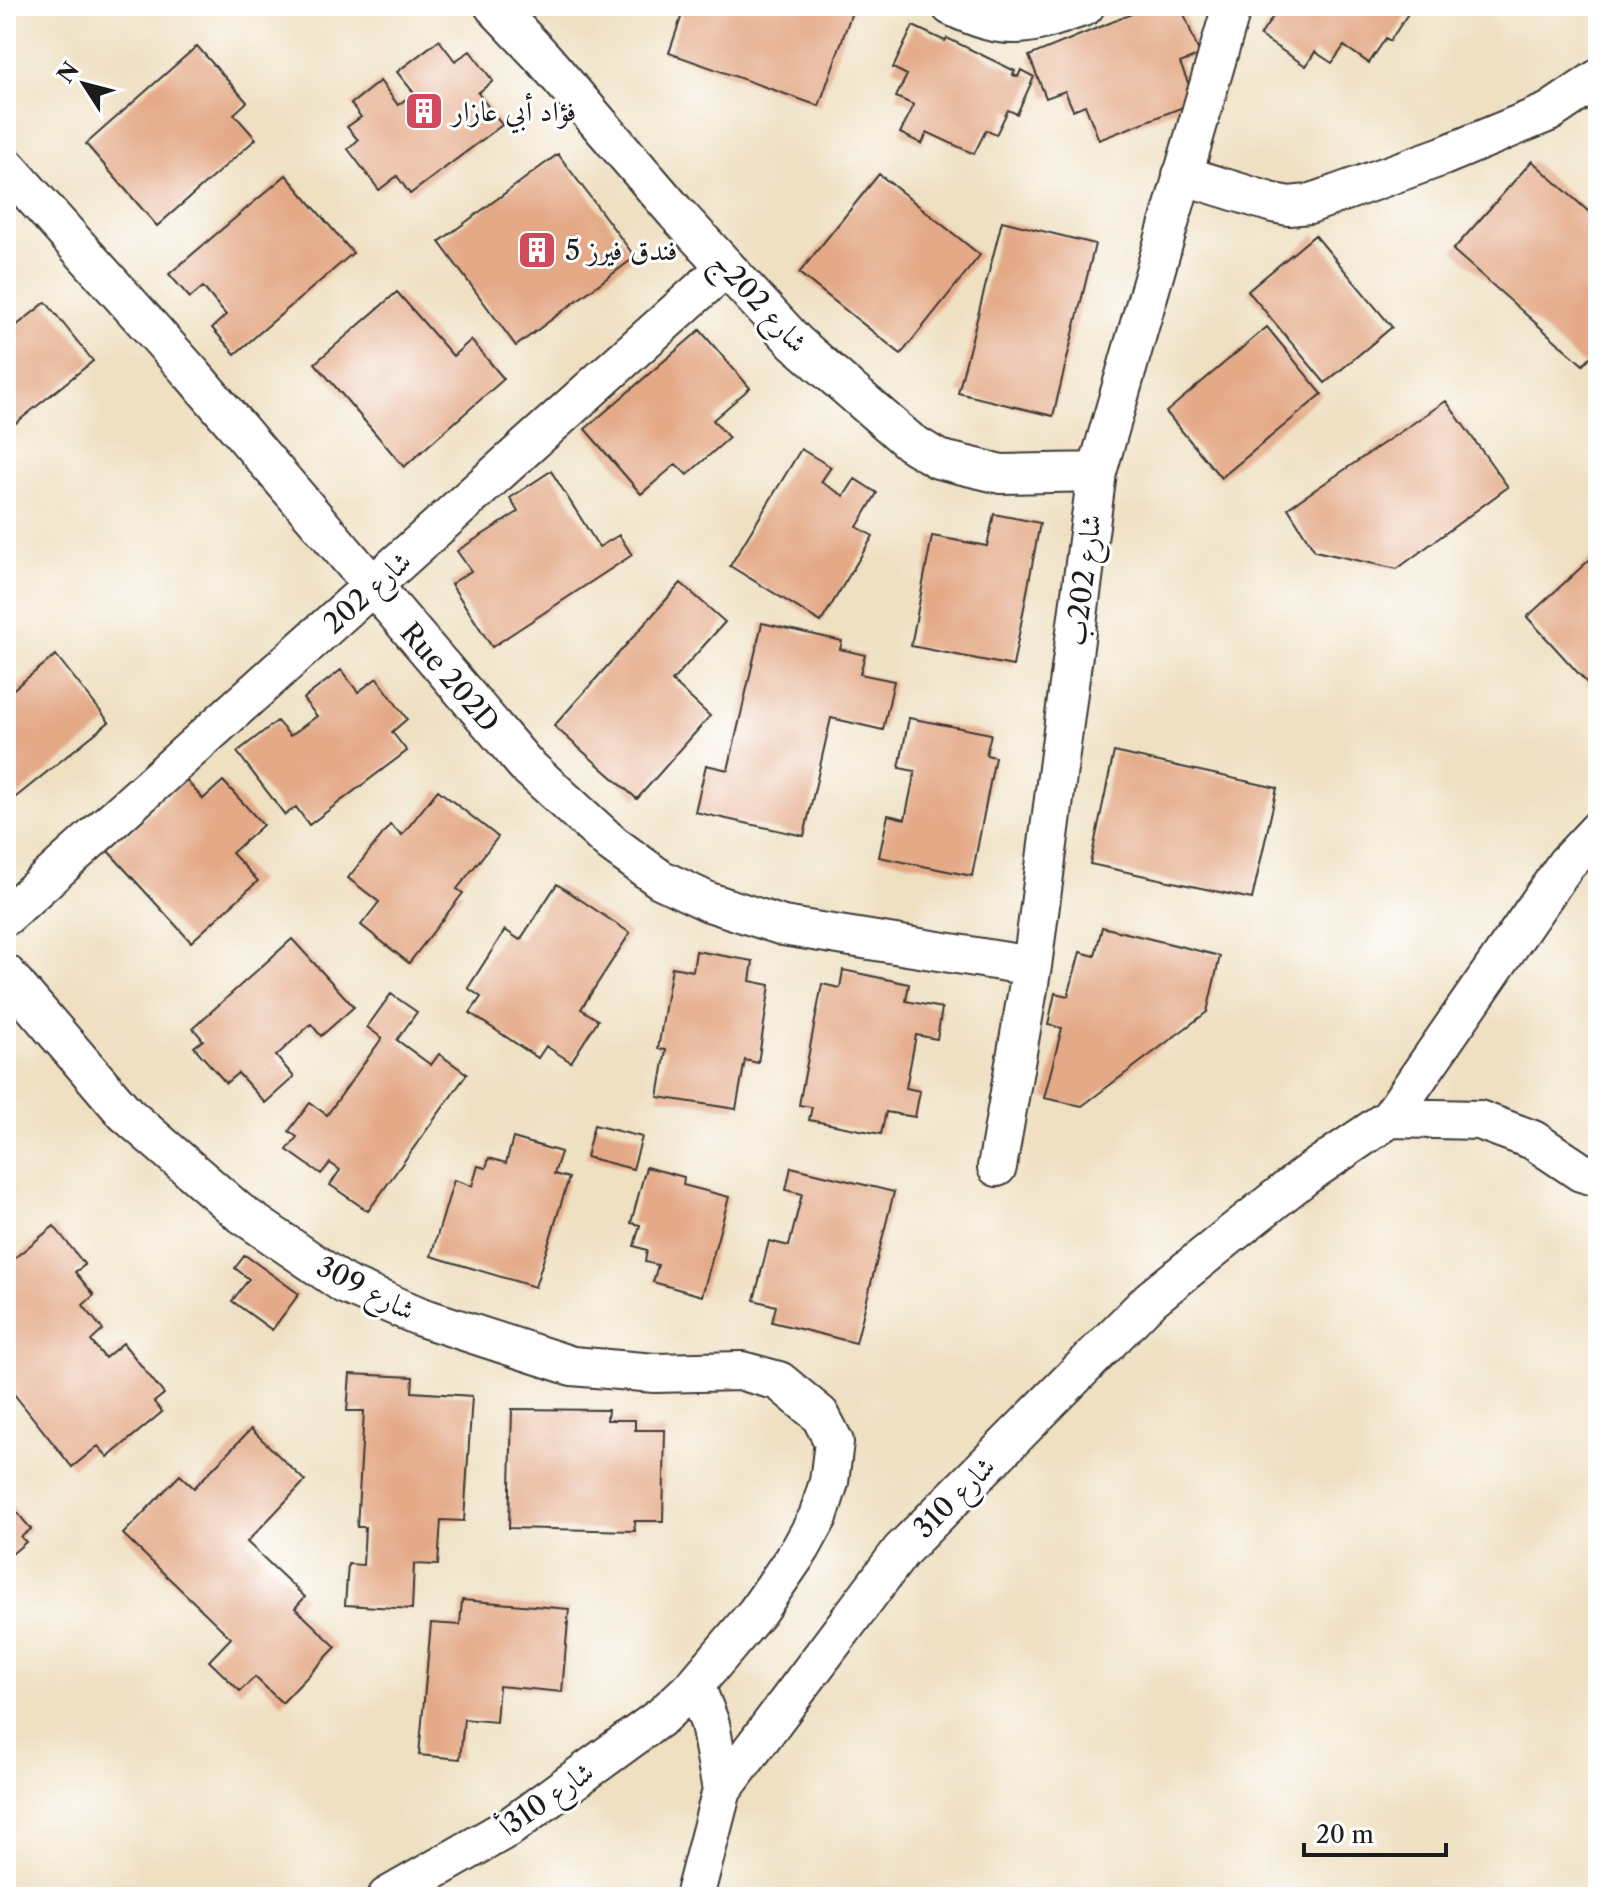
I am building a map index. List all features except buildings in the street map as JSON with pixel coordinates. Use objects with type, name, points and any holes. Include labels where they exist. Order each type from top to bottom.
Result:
[{"type":"street","name":"شارع 202ج","points":[[494,6],[795,342],[910,442],[938,459],[1001,474],[1097,472]]},
{"type":"street","points":[[951,6],[1007,26],[1028,25],[1085,6]]},
{"type":"street","name":"شارع 202ب","points":[[997,1167],[1032,966],[1097,472],[1232,6]]},
{"type":"street","points":[[1182,175],[1273,203],[1289,206],[1309,204],[1443,156],[1549,112],[1598,79]]},
{"type":"street","name":"Rue 202D","points":[[6,166],[192,374],[526,765],[612,844],[660,879],[709,902],[783,926],[1032,966]]},
{"type":"street","name":"شارع 202","points":[[6,916],[726,267]]},
{"type":"street","points":[[1390,1118],[1566,864],[1598,830]]},
{"type":"street","name":"شارع 309","points":[[6,974],[126,1114],[239,1212],[344,1284],[421,1317],[572,1366],[655,1373],[742,1371],[779,1381],[820,1415],[834,1442],[829,1482],[818,1517],[801,1548],[757,1612],[695,1685]]},
{"type":"street","points":[[1390,1118],[1479,1120],[1533,1140],[1581,1172],[1598,1177]]},
{"type":"street","name":"شارع 310","points":[[722,1790],[901,1551],[1151,1299],[1306,1175],[1390,1118]]},
{"type":"street","points":[[694,1897],[722,1790],[710,1724],[695,1685]]},
{"type":"street","name":"شارع 310أ","points":[[387,1897],[511,1826],[662,1716],[695,1685]]},
{"type":"place","name":"فؤاد أبي عازار","points":[[424,111]]},
{"type":"place","name":"فندق فيرز 5","points":[[537,250]]}]
